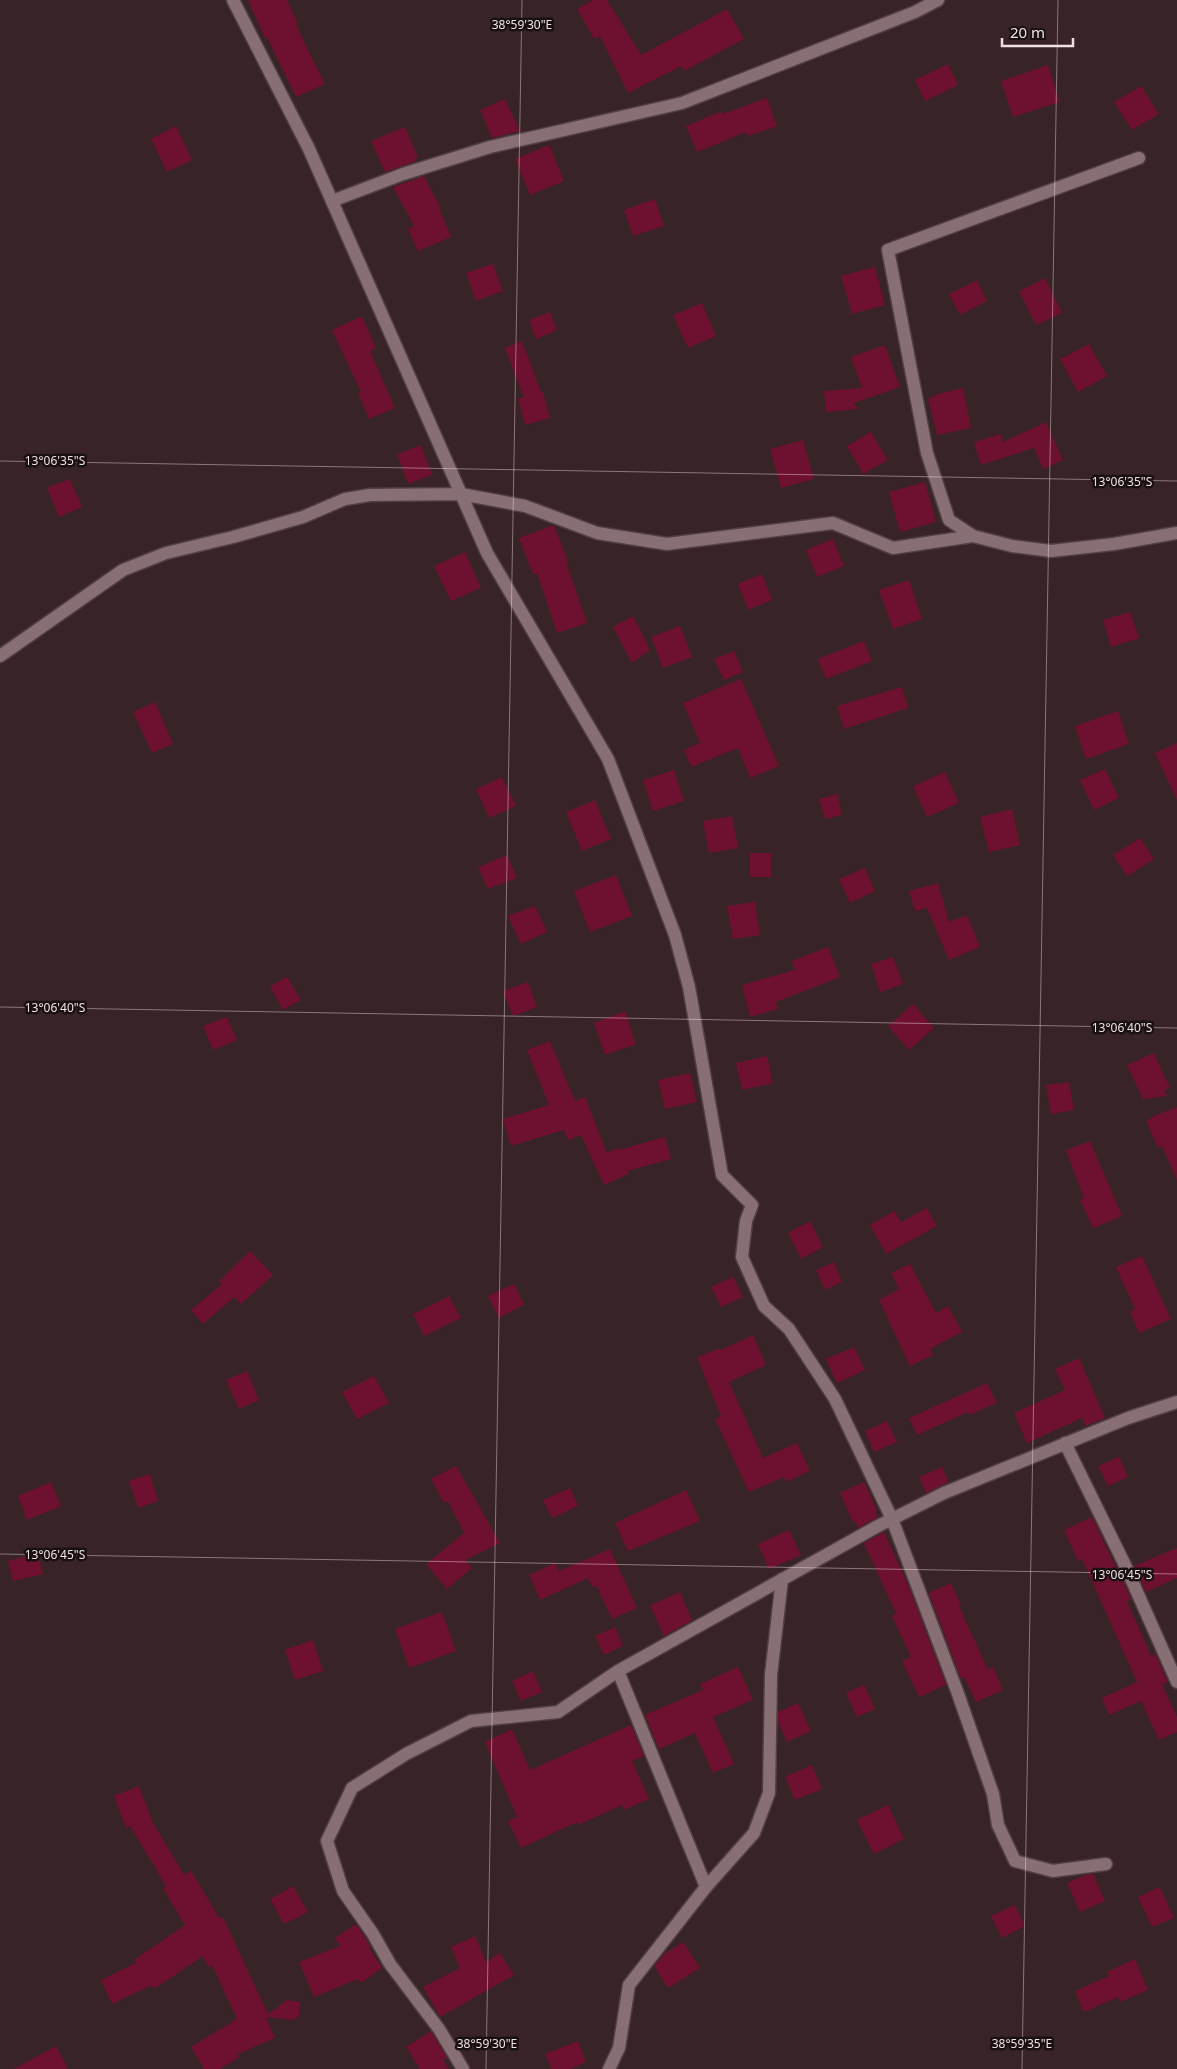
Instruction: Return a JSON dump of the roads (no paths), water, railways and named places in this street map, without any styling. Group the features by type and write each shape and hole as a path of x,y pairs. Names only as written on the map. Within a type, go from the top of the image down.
{"street":[{"path":"233,0 309,149 487,553 608,759 675,934 689,987 722,1175 752,1205 746,1222 742,1257 764,1306 789,1329 835,1399 892,1519 957,1691 993,1794 998,1825 1015,1861 1053,1871 1106,1864"},
{"path":"332,201 403,174 490,148 682,103 915,12 938,0"},
{"path":"1139,158 888,250 927,453 949,520 973,536 1012,546 1051,551 1114,544 1177,533"},
{"path":"0,656 123,570 166,553 233,537 303,517 344,499 370,495 461,494 525,506 597,533 667,544 833,523 892,548 973,536"},
{"path":"463,2069 439,2029 390,1964 373,1934 343,1891 327,1841 352,1788 406,1754 470,1721 558,1712 618,1671 892,1519 944,1493 1065,1444 1177,1402"},
{"path":"1065,1444 1125,1564 1177,1682"},
{"path":"609,2069 619,2048 629,1985 706,1887 754,1833 769,1793 771,1675 782,1579"},
{"path":"618,1671 706,1887"}]}
